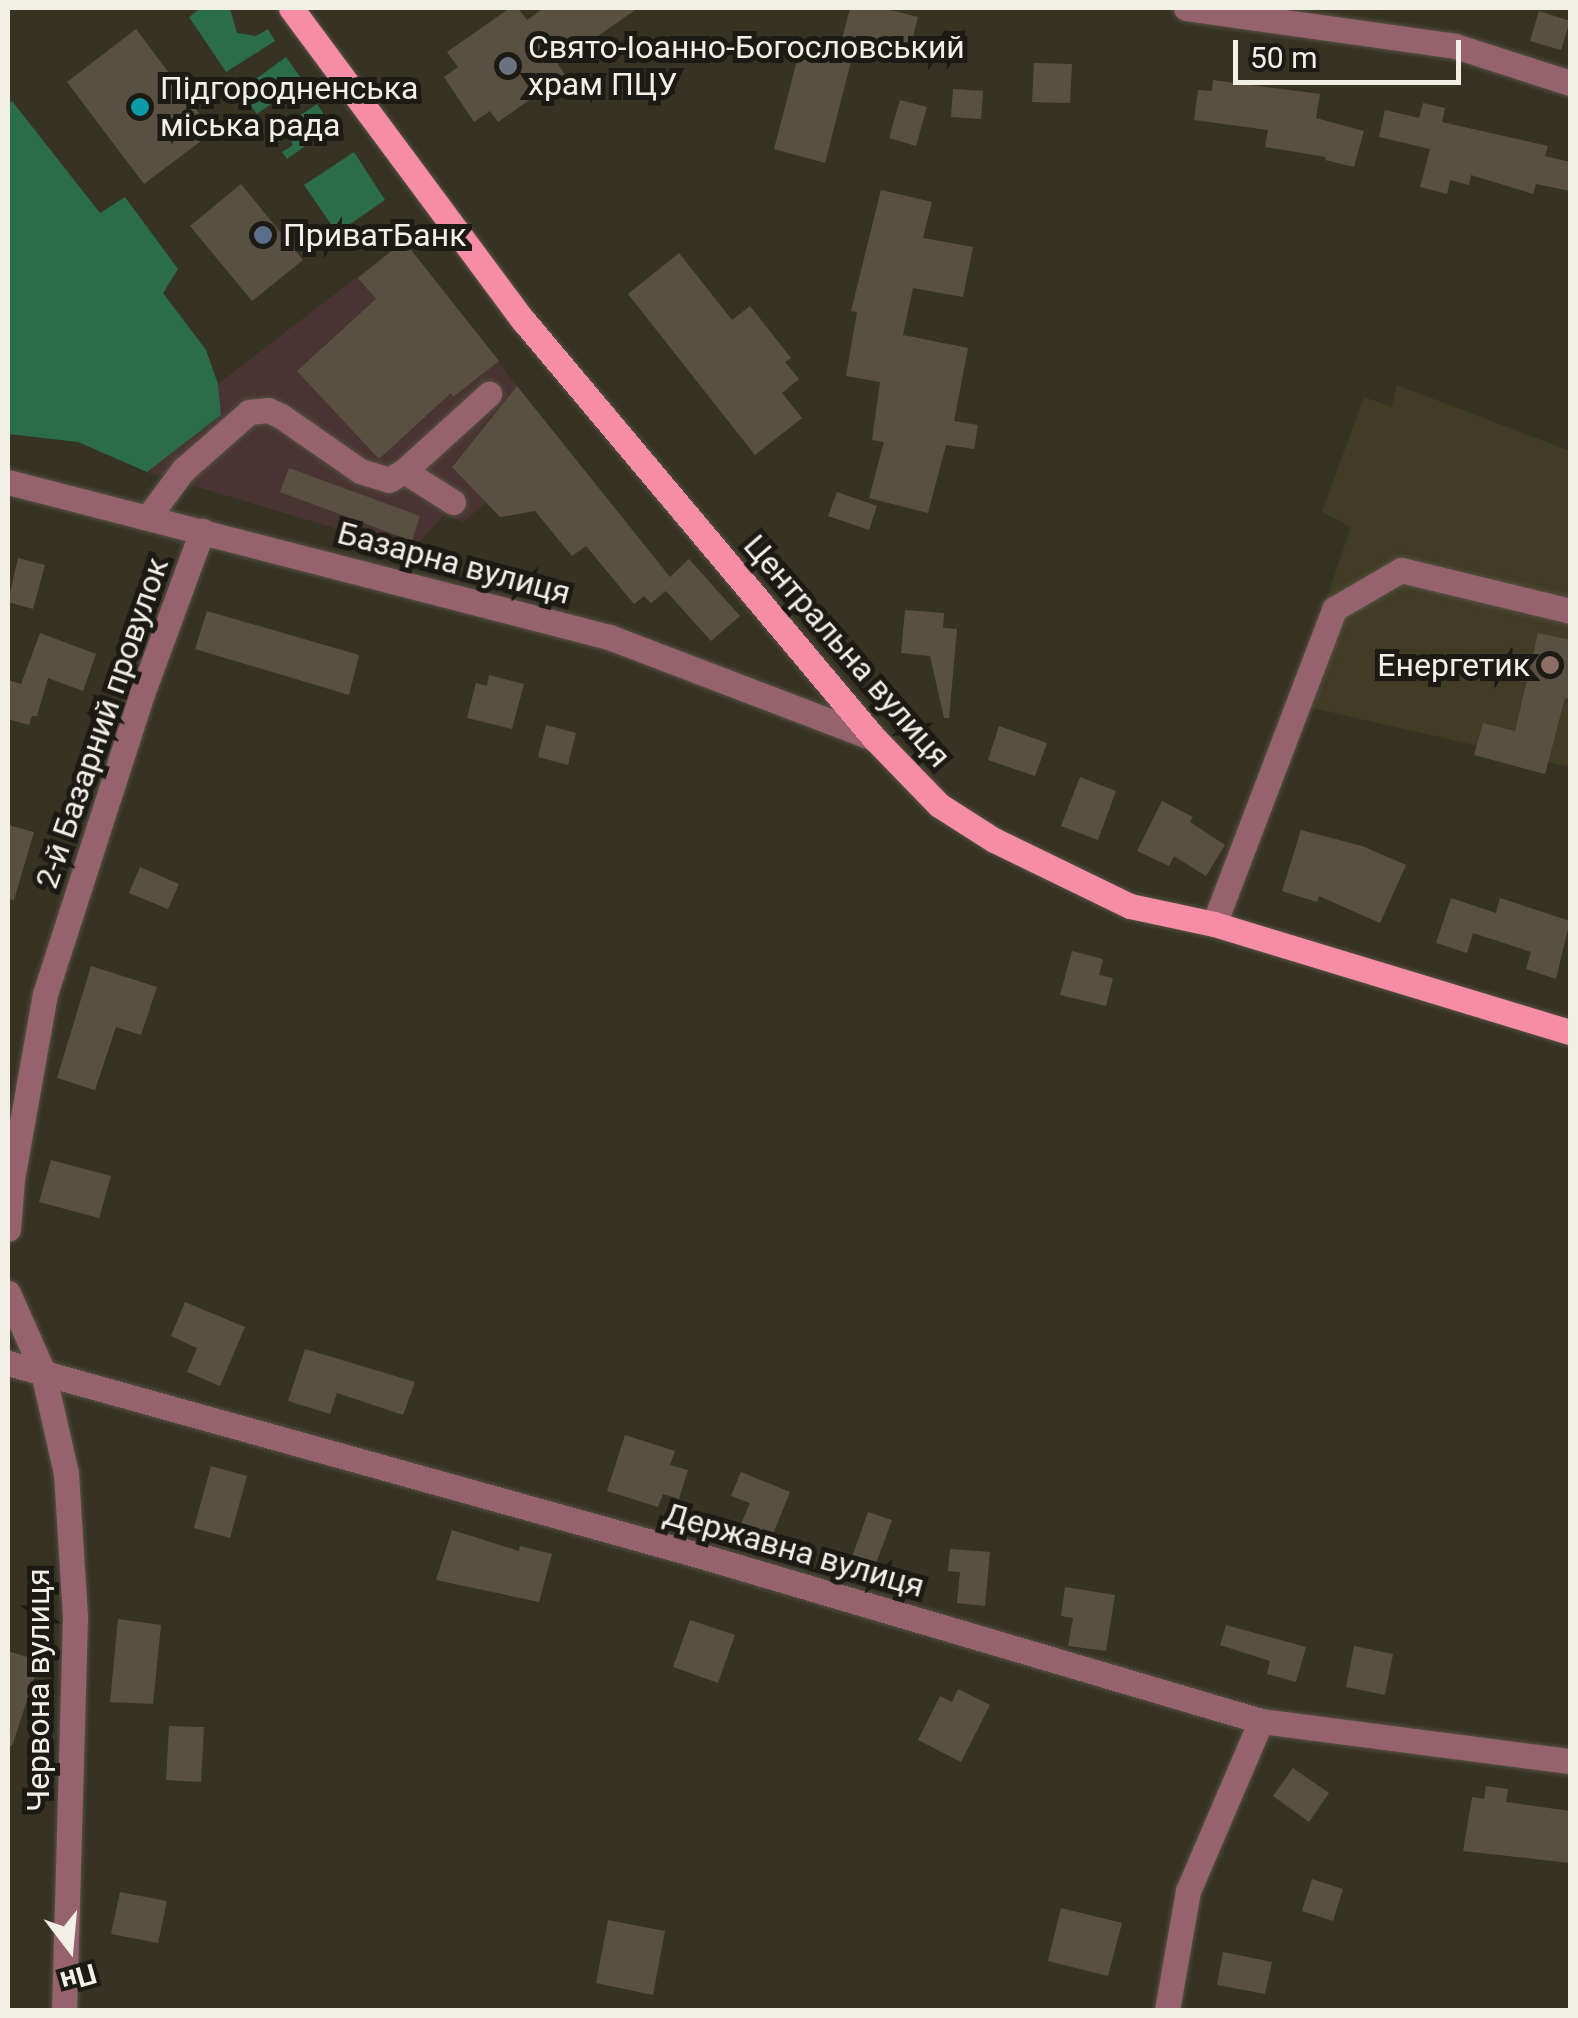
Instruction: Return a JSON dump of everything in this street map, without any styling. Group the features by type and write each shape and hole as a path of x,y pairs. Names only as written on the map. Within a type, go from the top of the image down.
{"main road":[{"name":"Центральна вулиця","path":"297,11 523,320 874,738 939,804 994,840 1130,906 1214,924 1570,1032"}],"street":[{"path":"1186,8 1454,46 1570,83"},
{"path":"148,517 183,470 249,412 268,410 281,416 373,477 388,480 404,471 489,394"},
{"path":"404,471 454,502"},
{"name":"Базарна вулиця","path":"8,482 608,637 874,738"},
{"name":"2-й Базарний провулок","path":"8,1229 12,1179 45,994 142,694 202,532"},
{"path":"1214,924 1334,609 1401,570 1570,611"},
{"path":"8,1292 43,1372"},
{"name":"Державна вулиця","path":"8,1362 698,1556 1261,1721 1570,1761"},
{"name":"Червона вулиця","path":"43,1372 66,1473 75,1618 64,2010"},
{"path":"1167,2010 1188,1892 1261,1721"}],"shaded area":[{"path":"404,241 517,386 452,466 486,503 463,522 445,514 411,551 147,472 220,415 218,384"},
{"path":"1397,385 1570,451 1570,767 1291,703 1351,527 1322,512 1364,397 1392,407"}],"green space":[{"path":"201,8 230,8 237,33 256,36 268,29 275,41 226,72 189,17"},
{"path":"286,57 303,81 257,114 239,91"},
{"path":"12,101 100,213 125,197 178,269 163,293 206,350 218,384 221,415 147,472 78,442 8,434 8,105"},
{"path":"317,104 332,127 287,159 282,152 293,145 289,136 275,144 269,136"},
{"path":"354,152 385,200 337,233 304,185"}],"building":[{"name":"Свято-Іоанно-Богословський храм ПЦУ","path":"510,8 518,8 527,20 544,8 638,8 558,64 565,75 498,122 490,111 474,122 444,77 458,67 447,52"},
{"path":"850,8 883,8 918,17 908,56 842,39"},
{"path":"1539,11 1570,21 1561,50 1530,41"},
{"name":"Підгородненська міська рада","path":"136,29 213,132 144,184 67,82"},
{"path":"800,49 851,62 825,163 774,149"},
{"path":"1034,63 1072,64 1070,103 1032,102"},
{"path":"1213,80 1320,94 1316,118 1364,131 1354,167 1325,160 1326,157 1265,147 1268,130 1194,120 1198,90 1212,91"},
{"path":"953,89 983,91 981,119 951,117"},
{"path":"900,100 927,107 916,146 889,138"},
{"path":"1423,103 1445,108 1442,122 1548,146 1545,156 1570,162 1570,191 1536,184 1533,194 1471,175 1469,185 1450,180 1447,194 1420,187 1430,149 1379,137 1385,110 1419,118"},
{"path":"241,184 303,260 252,301 190,226"},
{"path":"881,190 932,202 923,238 973,247 963,297 913,288 903,335 968,348 954,421 978,425 974,449 946,445 928,513 869,498 884,442 872,440 880,382 846,376 857,312 851,311"},
{"path":"404,241 499,361 453,397 451,393 379,459 297,371 376,299 358,278"},
{"path":"679,253 732,320 750,306 791,358 785,362 799,379 782,393 802,418 755,455 628,294"},
{"path":"517,386 670,577 689,559 740,616 711,641 666,591 651,603 644,596 634,604 586,546 572,556 535,511 500,517 452,467"},
{"path":"289,468 420,516 412,541 280,492"},
{"path":"837,492 877,506 869,530 828,516"},
{"path":"18,558 45,565 33,609 8,602"},
{"path":"905,610 944,613 943,628 957,629 949,718 944,718 930,656 901,653"},
{"path":"207,611 359,655 349,695 195,649"},
{"path":"40,633 96,654 83,691 48,678 37,716 32,716 29,725 8,719 8,680 21,684"},
{"path":"1538,633 1570,640 1570,699 1565,698 1545,774 1474,755 1483,723 1515,731"},
{"path":"489,675 524,684 512,729 467,718 476,683 487,686"},
{"path":"546,725 576,733 568,765 538,757"},
{"path":"999,726 1047,743 1035,776 988,760"},
{"path":"1080,777 1116,791 1098,840 1061,826"},
{"path":"1162,801 1193,817 1190,822 1225,845 1206,876 1174,856 1169,866 1137,851"},
{"path":"8,825 34,832 14,900 8,899"},
{"path":"1301,830 1362,846 1406,865 1380,923 1319,896 1317,902 1282,891"},
{"path":"140,867 179,884 168,909 129,893"},
{"path":"1451,898 1496,913 1500,898 1570,921 1556,979 1526,969 1531,952 1473,933 1467,953 1436,943"},
{"path":"1072,951 1103,959 1099,975 1113,978 1106,1006 1060,995"},
{"path":"91,966 157,987 141,1035 116,1027 95,1090 57,1078"},
{"path":"51,1160 111,1176 99,1218 39,1202"},
{"path":"185,1302 245,1327 220,1386 187,1372 197,1348 171,1336"},
{"path":"305,1349 415,1382 403,1415 337,1393 330,1414 288,1401"},
{"path":"625,1435 675,1451 670,1465 688,1470 679,1499 663,1494 658,1507 607,1491"},
{"path":"211,1466 247,1476 230,1538 194,1528"},
{"path":"741,1472 790,1492 769,1544 738,1531 750,1503 731,1496"},
{"path":"868,1512 892,1520 874,1569 851,1560"},
{"path":"452,1530 519,1551 520,1546 552,1554 539,1602 436,1580"},
{"path":"950,1549 990,1552 985,1606 957,1603 960,1572 948,1571"},
{"path":"1065,1587 1115,1595 1106,1651 1068,1646 1073,1618 1061,1616"},
{"path":"118,1619 161,1625 153,1704 110,1702"},
{"path":"690,1620 735,1635 718,1683 673,1667"},
{"path":"1226,1625 1306,1647 1296,1682 1267,1674 1270,1661 1220,1645"},
{"path":"1354,1646 1393,1654 1385,1695 1346,1687"},
{"path":"8,1651 40,1661 12,1746 8,1745"},
{"path":"958,1689 990,1705 961,1762 918,1740 940,1696 952,1702"},
{"path":"169,1726 204,1727 201,1782 166,1780"},
{"path":"1293,1768 1329,1793 1309,1822 1273,1796"},
{"path":"1486,1786 1508,1789 1506,1802 1570,1811 1570,1863 1463,1851 1472,1797 1484,1799"},
{"path":"1312,1879 1343,1889 1333,1921 1302,1911"},
{"path":"120,1892 167,1901 158,1943 111,1934"},
{"path":"1061,1908 1122,1923 1108,1976 1048,1961"},
{"path":"608,1920 665,1931 653,1995 596,1983"},
{"path":"1223,1952 1272,1962 1265,1994 1217,1985"}],"place":[{"name":"Свято-Іоанно-Богословський храм ПЦУ","path":"508,66"},
{"name":"Підгородненська міська рада","path":"140,107"},
{"name":"ПриватБанк","path":"263,235"},
{"name":"Енергетик","path":"1550,665"}]}
